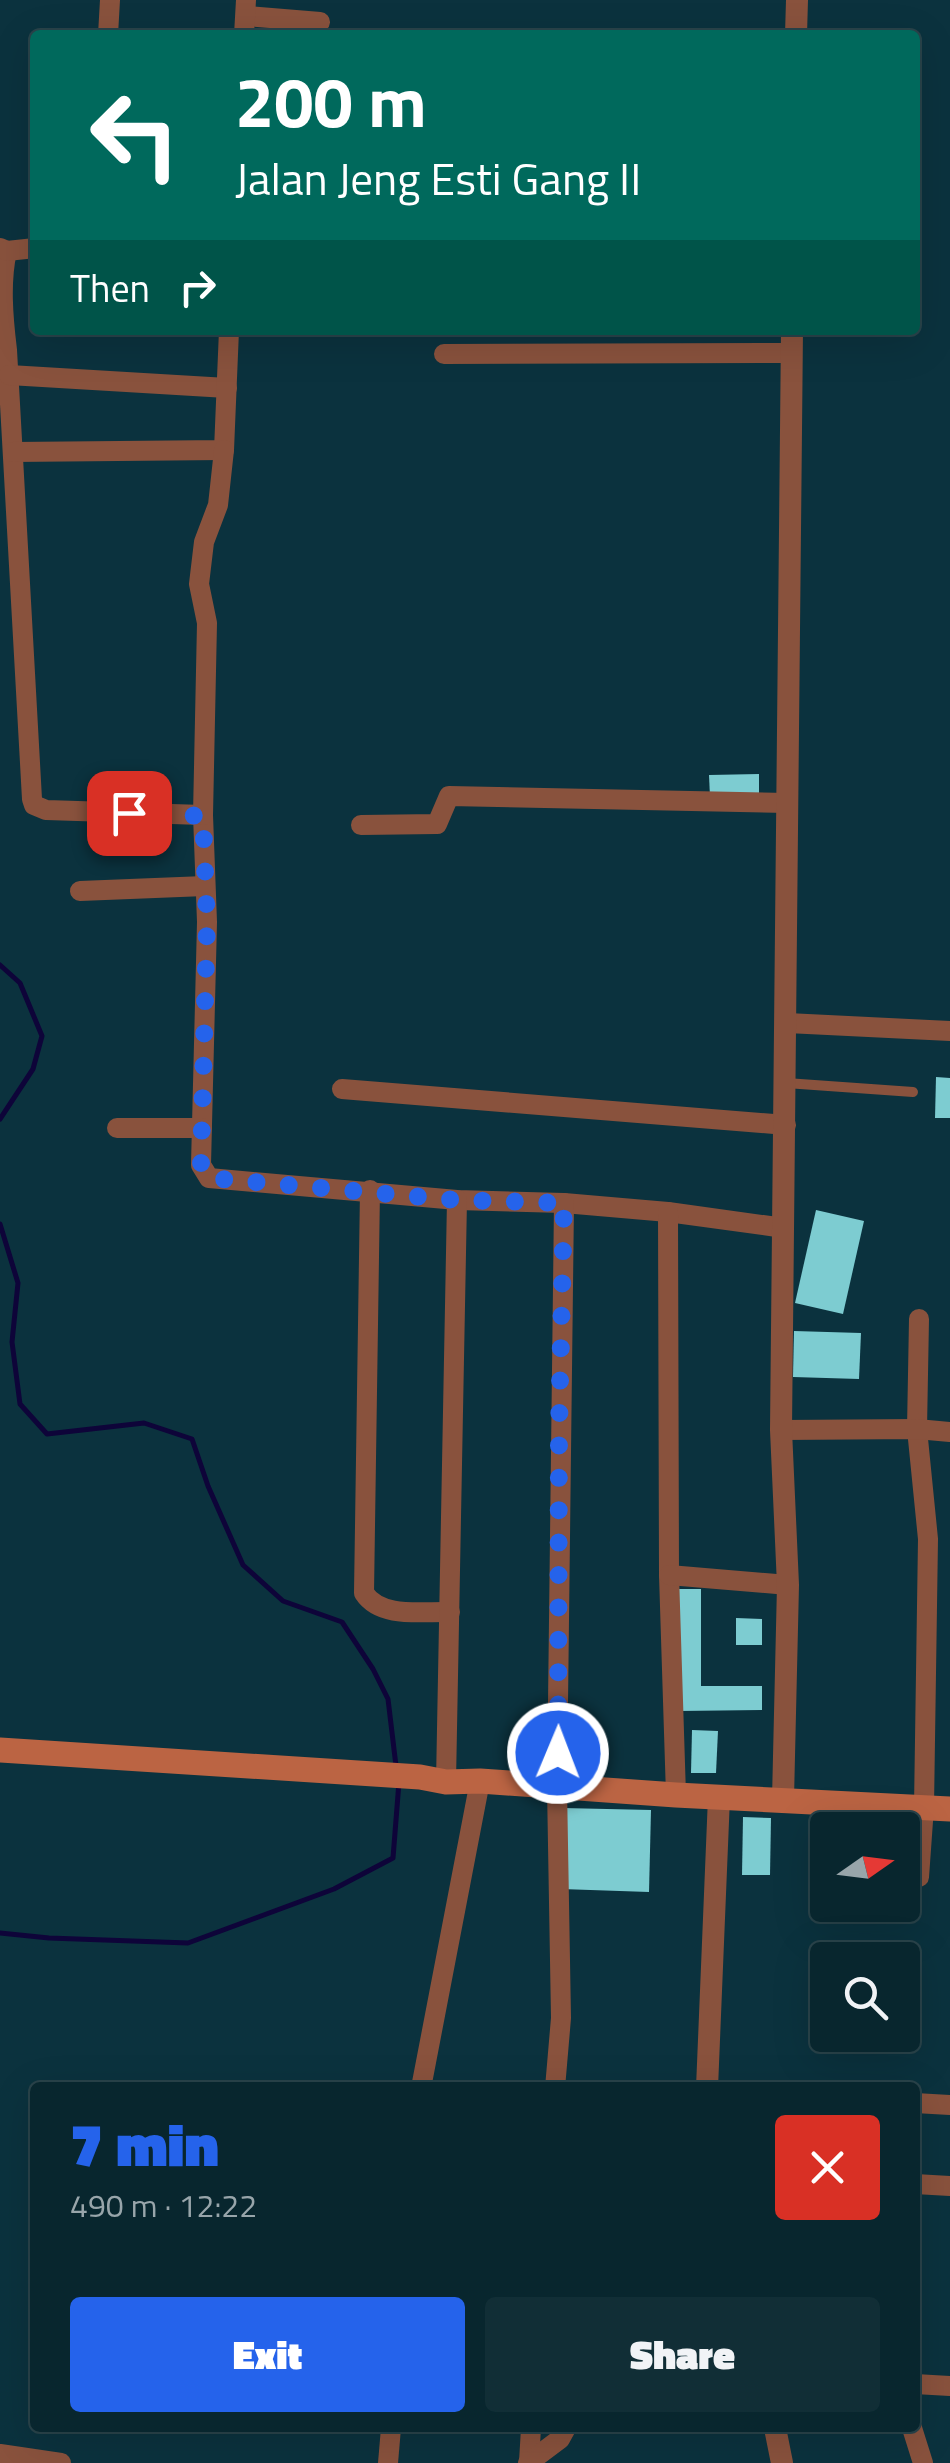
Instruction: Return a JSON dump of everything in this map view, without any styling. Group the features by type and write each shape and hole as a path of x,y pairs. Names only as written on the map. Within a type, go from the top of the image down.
{"main road":[{"path":"0,1750 676,1795 937,1808"}],"street":[{"path":"108,30 110,0"},
{"path":"796,0 796,30"},
{"path":"245,17 320,22"},
{"path":"30,248 3,250 0,281 34,805 56,810 203,816"},
{"path":"229,335 218,505 204,542 199,584 207,624 203,816 207,922 201,1164 209,1178 457,1200 564,1203 668,1212 784,1228"},
{"path":"444,354 792,342 781,1430 788,1585 783,1798"},
{"path":"9,376 226,388"},
{"path":"13,452 224,450"},
{"path":"361,825 437,824 449,796 788,803"},
{"path":"80,891 204,886"},
{"path":"787,1023 950,1031"},
{"path":"342,1089 786,1125"},
{"path":"117,1128 202,1128"},
{"path":"370,1190 364,1593 370,1601 392,1611 450,1612"},
{"path":"433,1779 450,1612 457,1200"},
{"path":"556,2082 561,2018 557,1786 564,1203"},
{"path":"668,1212 668,1575 676,1795"},
{"path":"918,1319 917,1429 928,1539 937,1808 920,1877"},
{"path":"781,1430 950,1432"},
{"path":"668,1575 788,1585"},
{"path":"422,2082 480,1781"},
{"path":"707,2082 719,1797"},
{"path":"920,2103 950,2105"},
{"path":"920,2184 950,2186"},
{"path":"920,2384 950,2386"},
{"path":"388,2463 391,2432"},
{"path":"529,2462 530,2432"},
{"path":"529,2462 564,2432"},
{"path":"776,2432 782,2463"},
{"path":"913,2432 924,2463"},
{"path":"0,2454 62,2463"}],"lane":[{"path":"786,1083 913,1092"}],"building":[{"path":"759,774 759,796 710,797 709,775"},
{"path":"936,1077 950,1078 950,1118 935,1118"},
{"path":"816,1210 864,1221 843,1314 795,1303"},
{"path":"794,1331 861,1333 859,1379 793,1377"},
{"path":"679,1589 701,1589 701,1686 762,1686 762,1710 679,1711"},
{"path":"736,1618 762,1619 762,1645 736,1645"},
{"path":"692,1730 718,1731 716,1773 691,1773"},
{"path":"563,1808 651,1810 649,1892 561,1889"},
{"path":"743,1817 771,1818 770,1875 742,1875"}],"waterway":[{"path":"0,965 20,983 42,1036 33,1069 0,1119"},
{"path":"0,1224 18,1283 12,1342 20,1404 47,1434 144,1423 192,1439 243,1565 283,1601 342,1622 373,1669 388,1699 396,1766"},
{"path":"0,1933 188,1943 334,1889 393,1858 399,1782"}],"route":[{"path":"129,813 203,816 207,922 201,1164 209,1178 457,1200 564,1203 558,1753"}]}
